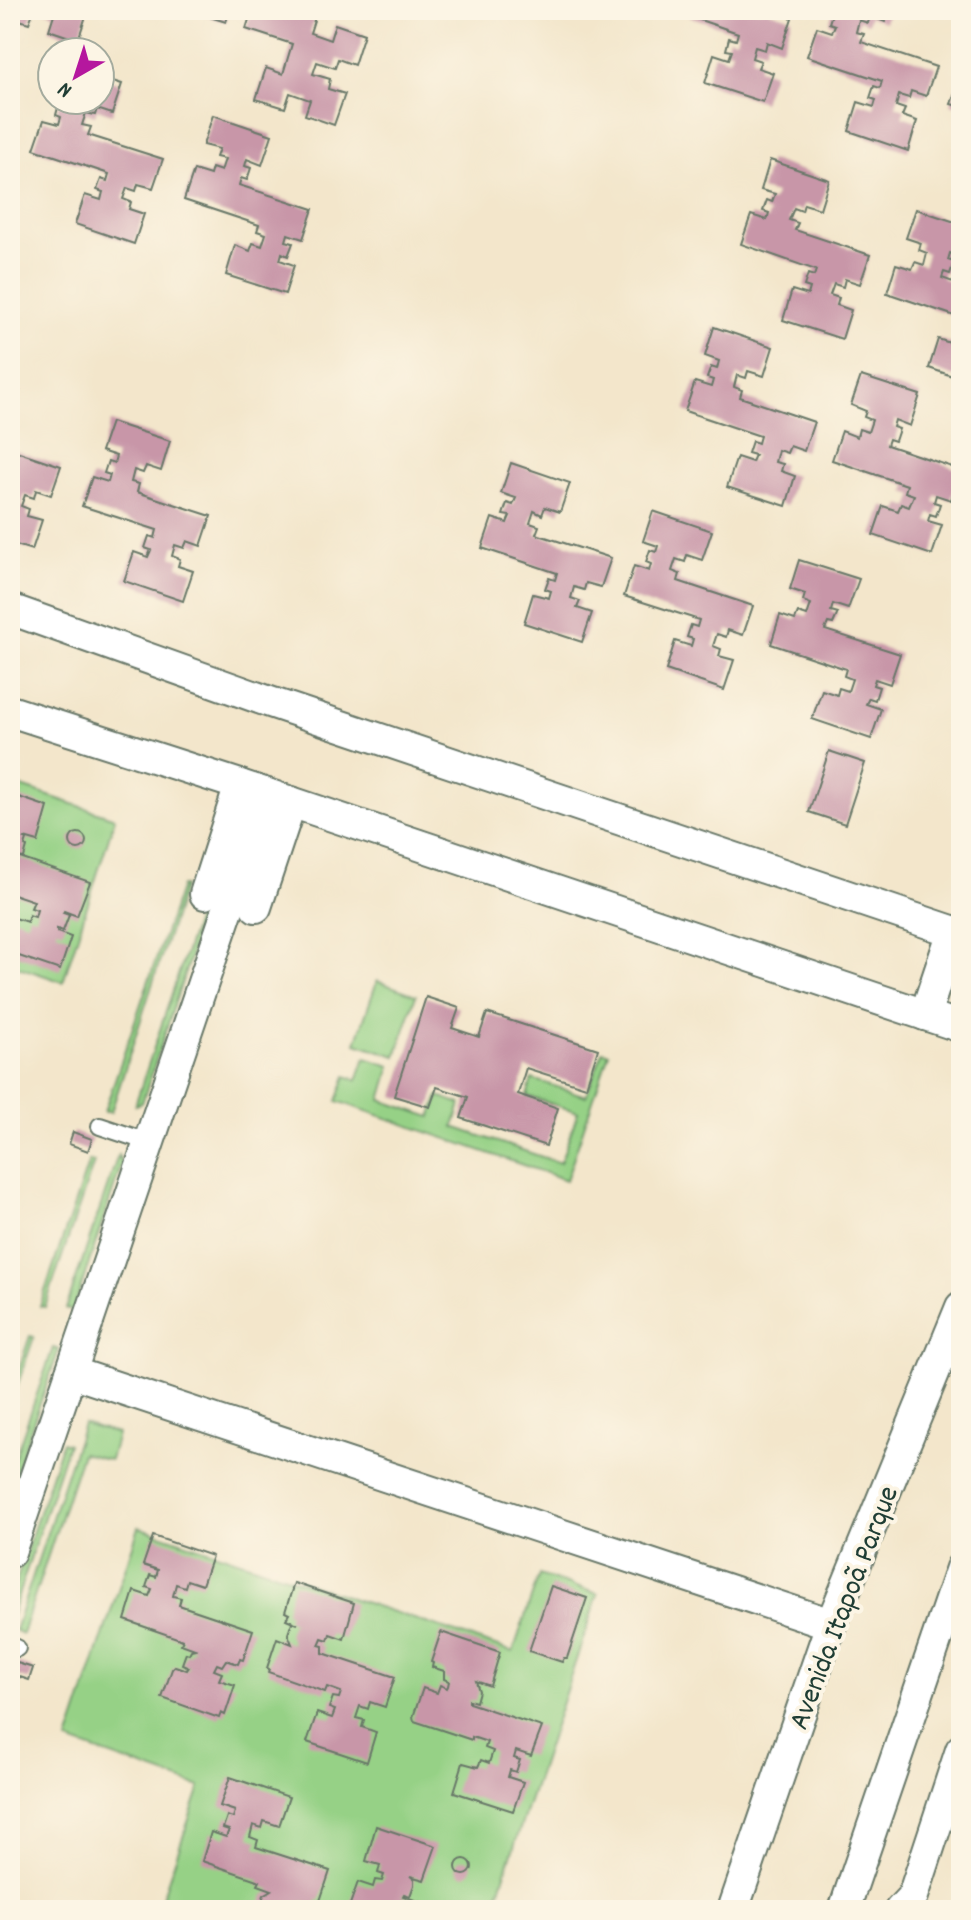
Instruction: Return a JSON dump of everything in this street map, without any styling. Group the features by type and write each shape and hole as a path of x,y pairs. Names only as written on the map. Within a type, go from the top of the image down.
{"street":[{"path":"10,609 270,702 957,933 925,1015"},
{"path":"10,711 961,1027"},
{"path":"205,894 266,794"},
{"path":"256,907 266,794"},
{"path":"11,1545 266,794"},
{"name":"Avenida Itapoã Parque","path":"733,1910 831,1624 961,1307"},
{"path":"71,1372 831,1624"},
{"path":"844,1910 961,1568"},
{"path":"900,1910 913,1896 961,1750"}],"lane":[{"path":"100,1126 148,1142"}],"green space":[{"path":"10,783 115,818 63,982 10,964"},
{"path":"181,886 184,886 111,1112 104,1112"},
{"path":"205,894 210,896 142,1103 135,1105"},
{"path":"377,981 416,995 396,1056 356,1043"},
{"path":"603,1051 609,1053 566,1180 337,1101 346,1076 357,1080 365,1058 391,1066 381,1100 431,1117 439,1096 461,1104 454,1127 560,1163 578,1112 527,1096 532,1079 586,1096"},
{"path":"118,1155 122,1163 73,1311 66,1309"},
{"path":"89,1161 94,1162 45,1307 40,1306"},
{"path":"30,1336 34,1337 10,1407 10,1395"},
{"path":"53,1348 59,1350 10,1488 10,1472"},
{"path":"83,1424 117,1434 110,1460 82,1453 22,1634 15,1630"},
{"path":"62,1442 68,1444 10,1620 10,1601"},
{"path":"139,1527 513,1652 539,1575 598,1594 493,1910 158,1910 200,1787 68,1741"}],"building":[{"path":"10,10 34,10 29,23 10,17"},
{"path":"43,10 88,10 79,36 66,36 49,30 54,14"},
{"path":"198,10 230,10 226,22 197,13"},
{"path":"244,10 292,10 315,17 310,33 330,40 335,24 364,34 354,65 338,59 335,68 317,62 313,74 330,79 328,89 345,94 334,125 305,115 310,100 290,93 285,108 256,99 266,68 283,74 292,44 246,29 251,13"},
{"path":"671,10 767,10 792,18 782,48 767,42 765,50 755,47 752,58 761,61 758,68 773,73 763,102 705,83 714,54 729,59 732,51 726,50 729,38 736,40 738,33"},
{"path":"840,10 889,10 885,22 870,16 868,23 859,20 856,32 864,34 861,42 936,67 926,96 911,91 909,98 899,95 896,106 905,109 902,116 917,121 908,151 849,131 858,102 874,107 876,100 870,98 874,86 880,88 882,81 807,56 817,27 832,32 835,25 829,23 833,11 839,13"},
{"path":"961,75 961,107 951,104"},
{"path":"116,82 122,84 116,102"},
{"path":"213,115 272,135 262,165 247,159 245,166 251,168 247,180 241,178 239,185 313,209 303,239 288,234 286,241 293,243 288,256 282,253 280,260 294,265 285,294 226,275 235,245 250,251 253,243 262,246 266,234 257,231 259,225 184,200 194,170 210,175 212,168 221,171 225,159 216,157 219,149 203,145"},
{"path":"58,116 85,116 82,125 91,127 88,135 163,159 153,188 138,184 136,191 127,188 123,199 131,202 129,209 144,214 134,244 75,224 85,195 101,200 103,192 97,190 101,179 107,181 109,174 34,149 44,120 59,124 61,117"},
{"path":"770,160 829,180 820,209 804,204 802,211 794,208 789,220 798,223 795,230 870,255 860,284 845,279 843,287 834,284 830,295 839,298 837,305 851,310 842,339 783,320 792,290 808,295 810,288 804,286 808,274 814,276 816,270 741,244 751,215 767,220 769,213 763,211 767,200 772,202 775,194 761,190"},
{"path":"916,209 961,224 961,257 950,253 948,260 954,262 950,274 944,272 942,278 961,285 961,318 887,293 896,264 912,269 915,262 924,265 927,253 919,250 921,243 906,238"},
{"path":"714,327 773,347 764,376 748,371 746,378 737,375 734,387 742,390 740,397 814,422 804,451 790,446 787,453 778,450 775,462 783,464 781,471 795,476 786,506 727,487 737,457 752,462 755,455 748,453 752,441 758,443 760,436 685,411 695,382 711,387 713,380 707,378 711,367 717,369 719,361 705,356"},
{"path":"956,337 961,339 961,379 929,368 938,339 953,344"},
{"path":"861,376 920,395 910,426 895,420 893,427 899,429 895,441 889,439 887,445 961,470 951,500 936,495 934,502 940,504 936,516 930,514 928,521 942,525 932,555 873,535 883,506 898,511 901,504 909,507 914,495 905,492 907,485 832,460 842,431 857,437 859,429 868,432 872,420 864,417 866,411 851,405"},
{"path":"10,388 20,391 11,419 10,418"},
{"path":"111,422 170,441 161,471 146,466 143,473 134,470 131,482 139,484 137,492 211,516 201,546 187,541 184,548 175,545 172,556 180,559 178,566 193,571 183,601 124,581 134,552 148,557 151,550 145,548 149,536 155,538 157,530 82,506 92,477 108,482 110,475 104,473 108,461 114,463 116,456 101,451"},
{"path":"10,449 61,466 51,495 36,490 34,498 25,495 21,506 29,509 27,516 42,520 32,550 10,543"},
{"path":"511,463 570,483 560,512 545,507 542,515 534,511 530,523 539,526 536,534 611,558 601,587 586,583 584,590 574,587 571,598 580,601 577,608 592,613 582,642 524,623 533,594 549,598 551,591 545,589 549,578 555,580 557,573 482,548 492,518 507,523 510,516 503,515 507,503 513,505 516,498 501,493"},
{"path":"653,511 712,531 702,560 687,555 685,562 676,559 672,571 680,574 678,581 753,606 743,635 728,630 726,637 717,634 713,646 721,649 719,656 734,660 724,690 666,670 675,641 691,646 693,639 687,637 691,625 697,627 699,620 624,596 634,566 649,571 651,564 646,562 650,550 656,552 658,546 643,541"},
{"path":"799,560 859,579 848,609 833,604 831,611 838,613 833,624 828,623 825,630 900,654 890,684 875,679 873,685 879,687 875,700 869,698 866,704 881,709 871,739 812,719 822,690 837,695 839,688 848,691 852,679 844,676 846,669 771,644 780,615 795,620 798,613 807,616 811,604 803,601 805,594 790,589"},
{"path":"829,751 865,763 845,824 809,812"},
{"path":"10,794 48,807 38,842 24,838 27,847 24,858 17,857 90,882 77,916 64,911 69,915 63,931 57,929 57,932 71,937 60,970 10,953 12,917 27,922 29,915 35,917 37,910 31,908 34,901 10,893"},
{"path":"78,833 84,835 84,847 78,849 72,847 70,841 72,835"},
{"path":"426,997 459,1008 452,1028 479,1037 487,1013 598,1049 586,1087 526,1068 518,1094 558,1108 546,1146 461,1118 468,1097 437,1087 430,1107 394,1096"},
{"path":"73,1132 92,1139 88,1151 69,1144"},
{"path":"153,1536 212,1556 202,1585 187,1580 185,1587 176,1584 173,1596 181,1598 179,1605 253,1630 243,1660 240,1659 238,1664 226,1660 222,1666 217,1664 214,1670 222,1673 219,1680 235,1685 225,1715 221,1713 219,1718 162,1698 172,1669 175,1666 187,1670 189,1667 182,1664 186,1653 195,1649 181,1644 183,1640 125,1620 134,1591 149,1596 152,1589 146,1587 150,1575 156,1577 158,1570 143,1565"},
{"path":"294,1583 354,1603 344,1639 330,1634 328,1640 322,1638 319,1645 323,1646 323,1653 395,1677 385,1707 370,1702 368,1709 360,1706 356,1718 364,1720 362,1727 376,1732 367,1762 307,1742 317,1713 332,1718 335,1710 329,1708 333,1697 339,1698 341,1692 327,1687 325,1692 268,1672 277,1638 292,1644 288,1634 292,1622 298,1624 286,1619 289,1614 285,1612"},
{"path":"551,1586 587,1598 567,1658 562,1662 529,1651"},
{"path":"441,1632 500,1652 490,1686 476,1681 479,1691 476,1702 469,1700 469,1703 542,1727 531,1756 516,1751 514,1758 520,1760 516,1772 510,1770 508,1777 523,1782 513,1811 454,1792 463,1763 478,1767 481,1760 489,1763 493,1751 485,1748 487,1742 414,1721 423,1688 437,1693 440,1685 448,1686 444,1671 432,1667 431,1662"},
{"path":"14,1662 33,1668 29,1680 11,1674"},
{"path":"230,1777 289,1797 279,1826 264,1821 262,1828 253,1825 250,1837 258,1840 256,1847 330,1871 316,1906 303,1901 300,1907 293,1905 292,1910 265,1910 260,1906 264,1895 272,1890 258,1885 260,1881 202,1861 211,1832 226,1837 229,1830 223,1828 227,1816 233,1818 235,1811 220,1806"},
{"path":"376,1826 436,1846 424,1880 410,1876 414,1879 414,1885 410,1896 403,1896 443,1910 348,1910 358,1882 373,1887 375,1880 382,1881 384,1875 378,1873 380,1865 366,1861"},
{"path":"464,1859 470,1861 470,1873 464,1875 458,1873 456,1867 458,1861"}]}
